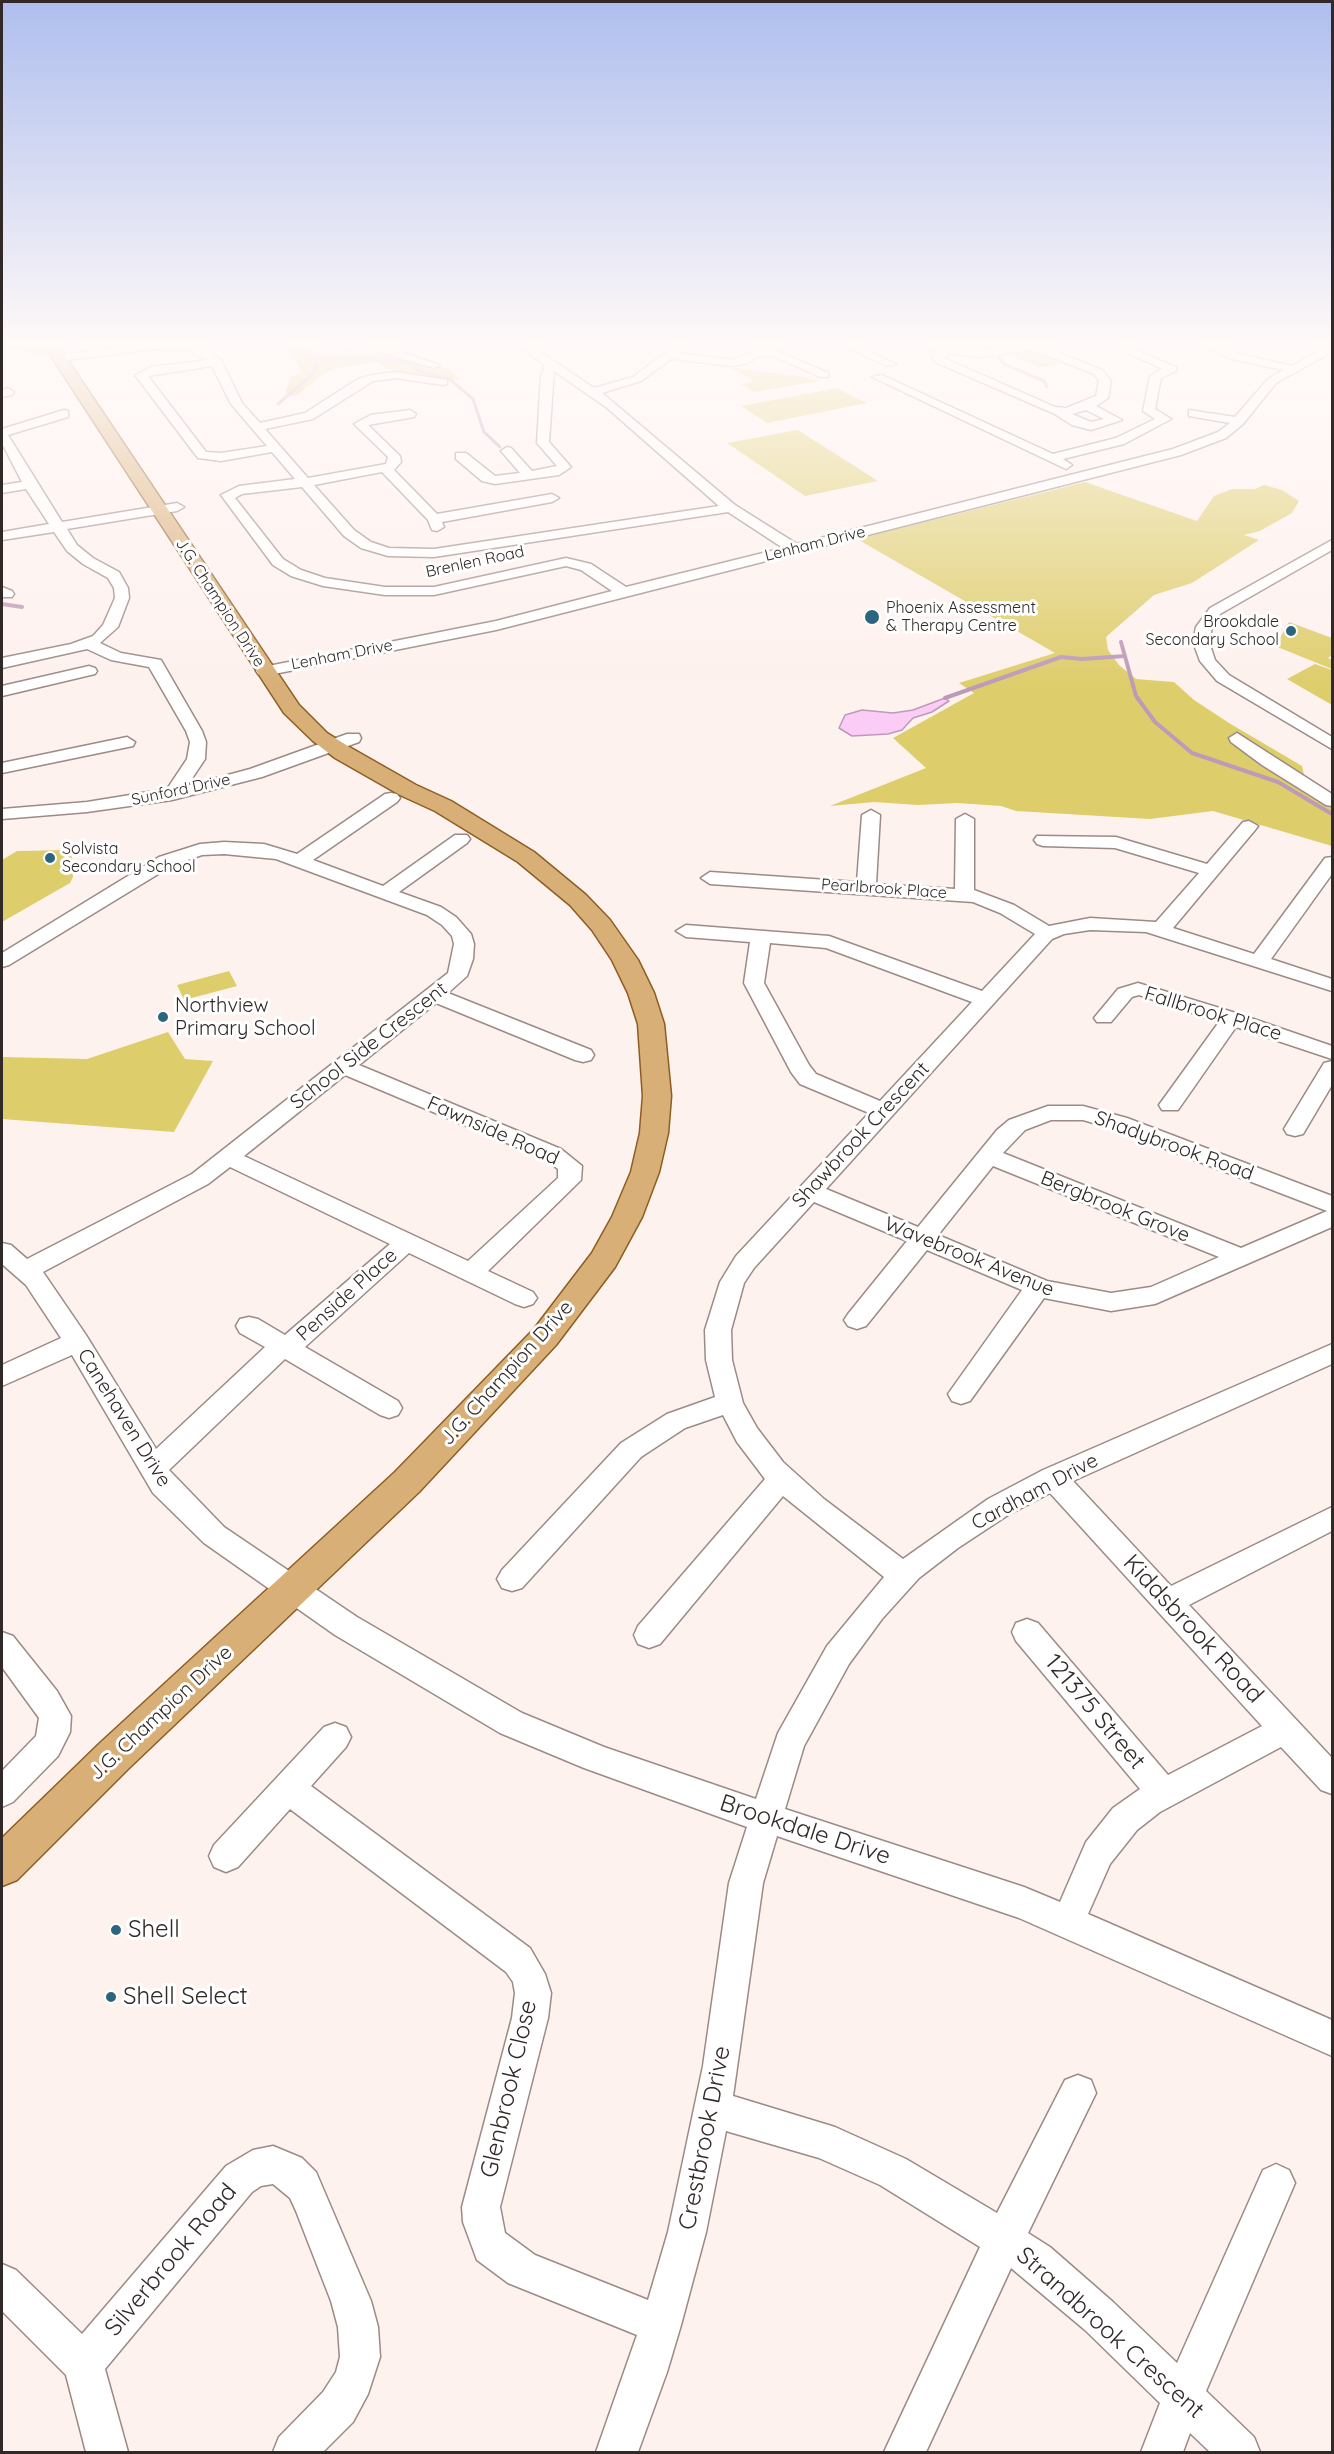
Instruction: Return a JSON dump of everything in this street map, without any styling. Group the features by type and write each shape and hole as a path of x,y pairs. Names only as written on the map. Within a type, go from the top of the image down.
{"main road":[{"name":"J.G. Champion Drive","path":"2,1866 114,1756 407,1482 545,1337 604,1259 627,1217 645,1172 654,1133 657,1078 651,1024 642,993 625,960 602,926 552,877 526,857 443,806 408,790 331,746 291,709 274,669 136,459"},
{"name":"J.G. Champion Drive","path":"274,669 297,684"},
{"name":"J.G. Champion Drive","path":"310,701 330,722 426,790 443,806"}],"street":[{"path":"2,663 89,644 110,627 122,598 121,588 114,575 80,556 58,527 30,485 16,459"},
{"path":"286,459 357,540 376,549 402,554 434,553 730,508"},
{"path":"307,482 385,468 395,462 394,459"},
{"path":"464,459 491,480 559,471 565,467 557,459"},
{"path":"514,459 529,476"},
{"path":"672,459 730,508 795,549"},
{"path":"1053,459 1087,475"},
{"name":"Lenham Drive","path":"274,669 496,625 1146,459"},
{"path":"385,468 436,523 552,498"},
{"name":"Brenlen Road","path":"307,482 239,490 228,497 278,562 312,579 367,590 434,591 566,562 586,567 625,593"},
{"path":"2,489 30,485"},
{"path":"2,536 168,509"},
{"path":"1332,544 1215,611 1204,627 1202,635 1208,661 1223,678 1332,744"},
{"path":"89,644 117,657 155,663 194,731 198,742 196,759 172,795"},
{"path":"2,691 89,671"},
{"name":"Sunford Drive","path":"2,814 87,807 172,795 256,773 353,738"},
{"path":"1237,738 1268,761 1332,801"},
{"path":"2,768 127,742"},
{"path":"299,861 391,798"},
{"path":"866,888 872,815"},
{"path":"964,895 965,819"},
{"path":"1161,929 1249,826"},
{"path":"385,893 461,839"},
{"path":"1043,840 1116,843 1211,871"},
{"name":"School Side Crescent","path":"2,961 148,871 184,854 201,850 248,848 283,855 434,911 449,921 461,934 463,959 457,976 200,1179 26,1270"},
{"path":"1259,961 1332,862"},
{"name":"Pearlbrook Place","path":"710,878 976,896 1006,909 1048,934"},
{"path":"1048,934 1059,929 1111,923 1161,929 1332,985"},
{"path":"686,931 813,939 848,947 986,1000"},
{"name":"Shawbrook Crescent","path":"904,1576 814,1507 782,1478 747,1436 730,1403 719,1360 718,1330 732,1282 745,1262 1048,934"},
{"path":"761,936 754,983 799,1067 808,1079 883,1111"},
{"name":"Fallbrook Place","path":"1104,1018 1125,993 1138,989 1233,1018 1332,1053"},
{"path":"434,995 583,1055"},
{"path":"1170,1105 1233,1018"},
{"name":"Fawnside Road","path":"343,1066 553,1155 570,1166 570,1180 471,1273"},
{"path":"1295,1129 1332,1068"},
{"name":"Shadybrook Road","path":"857,1320 1005,1135 1032,1118 1064,1111 1083,1113 1119,1123 1332,1205"},
{"name":"Bergbrook Grove","path":"988,1156 1241,1257"},
{"path":"228,1157 524,1298"},
{"name":"Wavebrook Avenue","path":"810,1191 1038,1287 1088,1300 1134,1300 1155,1295 1332,1218"},
{"name":"Penside Place","path":"285,1347 407,1242"},
{"name":"Canehaven Drive","path":"2,1251 35,1279 77,1342 164,1485 195,1518 293,1590"},
{"path":"961,1394 1038,1287"},
{"name":"Penside Place","path":"249,1326 389,1408"},
{"path":"2,1377 77,1342"},
{"path":"153,1468 285,1347"},
{"name":"Cardham Drive","path":"765,1817 789,1743 812,1698 859,1627 904,1576 948,1540 999,1507 1053,1478 1332,1353"},
{"path":"512,1579 631,1450 676,1421 699,1411 730,1403"},
{"path":"649,1635 782,1478"},
{"name":"Kiddsbrook Road","path":"1053,1478 1332,1780"},
{"path":"1168,1602 1332,1518"},
{"name":"Brookdale Drive","path":"293,1590 346,1626 511,1723 682,1791 1024,1903 1332,2038"},
{"name":"121375 Street","path":"1027,1632 1163,1793"},
{"path":"2,1645 55,1716 54,1732 47,1746 2,1792"},
{"path":"1068,1922 1098,1853 1125,1819 1163,1793 1286,1729"},
{"path":"226,1856 335,1737"},
{"name":"Glenbrook Close","path":"288,1788 518,1960 528,1974 533,1993 530,2018 481,2207 482,2222 491,2246 522,2270 661,2325"},
{"name":"Crestbrook Drive","path":"616,2452 647,2372 687,2232 721,2066 746,1883 765,1817"},
{"path":"904,2452 1004,2240 1078,2093"},
{"name":"Strandbrook Crescent","path":"712,2108 822,2140 872,2163 964,2214 1004,2240 1045,2269 1183,2396 1239,2452"},
{"name":"Silverbrook Road","path":"83,2364 239,2179 253,2169 273,2165 289,2171 303,2186 311,2200 351,2301 358,2327 360,2357 354,2380 338,2407 294,2452"},
{"path":"1162,2452 1183,2396 1275,2183"},
{"path":"2,2284 83,2364 107,2452"}],"shaded area":[{"path":"750,459 843,459 878,481 805,496"},
{"path":"1085,482 1197,521 1214,496 1232,489 1255,489 1264,485 1282,490 1299,501 1292,513 1260,531 1244,535 1259,540 1192,583 1154,595 1106,637 1108,650 1119,665 1136,679 1174,682 1194,700 1229,723 1302,766 1305,779 1321,791 1332,795 1332,846 1213,811 1150,819 1016,811 1001,806 957,803 918,805 874,802 830,806 926,768 893,738 974,693 959,683 1055,653 857,539"},
{"path":"1289,622 1332,638 1332,655 1328,658 1332,660 1332,669 1275,646"},
{"path":"1315,664 1332,670 1332,705 1287,679"},
{"path":"945,698 949,701 932,712 913,718 902,730 888,734 852,736 839,728 845,715 862,710 893,713 913,710"},
{"path":"71,850 73,877 70,883 2,922 2,860 17,851"},
{"path":"229,971 237,986 184,1000 177,985"},
{"path":"168,1032 185,1059 213,1061 174,1132 2,1119 2,1057 87,1059"}],"waterway":[{"path":"2,604 22,607"},
{"path":"1121,642 1125,656"},
{"path":"945,698 1061,657 1082,659 1125,656"},
{"path":"1125,656 1136,696 1155,722 1192,753 1278,782 1332,814"}],"place":[{"name":"Phoenix Assessment & Therapy Centre","path":"872,617"},
{"name":"Brookdale Secondary School","path":"1291,631"},
{"name":"Solvista Secondary School","path":"50,858"},
{"name":"Northview Primary School","path":"163,1017"},
{"name":"Shell","path":"116,1930"},
{"name":"Shell Select","path":"111,1997"}]}
